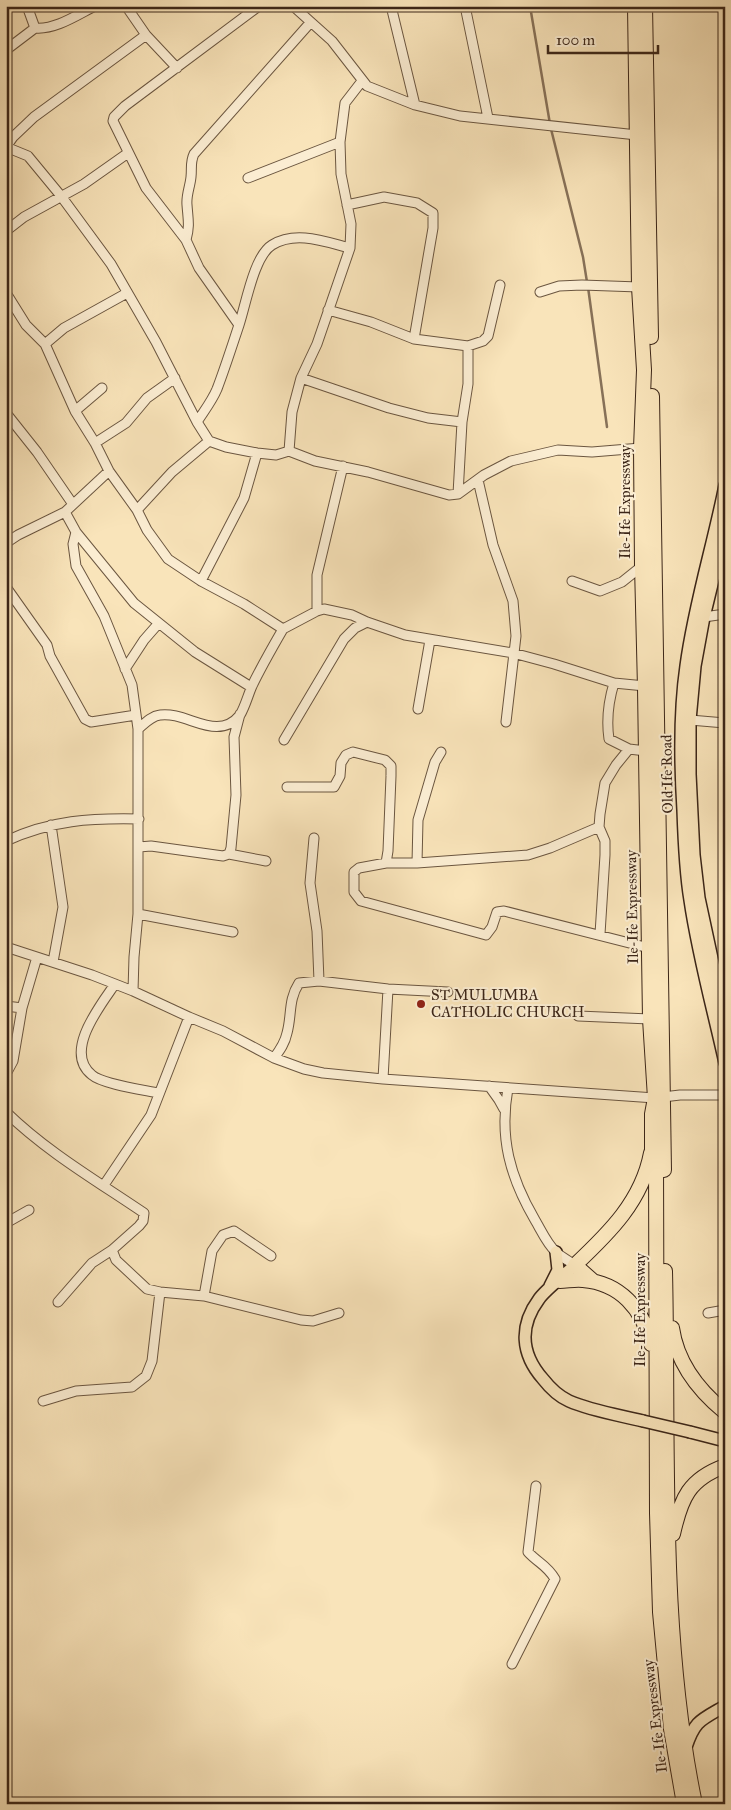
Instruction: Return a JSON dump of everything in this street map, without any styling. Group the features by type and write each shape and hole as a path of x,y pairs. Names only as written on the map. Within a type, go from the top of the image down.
{"highway":[{"name":"Ile-Ife Expressway","path":"635,6 639,287 644,370 641,448 642,566 650,1019 659,1098 652,1114 652,1150 656,1157 656,1380 660,1612 671,1729 684,1804"},
{"name":"Ile-Ife Expressway","path":"645,6 659,1098 666,1278 669,1569 674,1652 695,1804"},
{"path":"593,1281 575,1265 607,1235 628,1208 643,1180 652,1150"},
{"path":"666,1278 672,1333 678,1354 693,1380 704,1394 725,1412"},
{"path":"560,1281 593,1281 616,1290 634,1307 644,1320 653,1352 656,1380"},
{"path":"669,1569 672,1537 685,1495 703,1477 725,1466"}],"main road":[{"name":"Old Ife Road","path":"725,485 695,616 686,666 681,720 684,848 690,901 725,1063"},
{"name":"Old Ife Road","path":"725,531 704,617 695,666 690,720 690,774 694,855 699,898 720,977 725,1019"},
{"path":"548,1290 558,1270 556,1252"},
{"path":"575,1265 560,1281 540,1297 528,1318 525,1342 527,1355 538,1373 552,1390 568,1400 725,1441"},
{"path":"686,1747 692,1731 698,1722 725,1706"}],"street":[{"path":"27,6 35,28"},
{"path":"6,50 35,28 42,29 52,26 95,6"},
{"path":"126,6 146,35 177,68"},
{"path":"239,324 199,268 186,240 168,214 146,188 114,126 114,117 125,106 259,6"},
{"path":"293,6 332,41 367,86 416,105 460,116 637,135"},
{"path":"391,6 416,105"},
{"path":"465,6 488,118"},
{"path":"186,240 190,218 187,204 192,178 191,160 194,154 310,23"},
{"path":"146,35 34,117 13,137 6,147 28,156 61,196 111,264 156,342 197,422 209,441 226,447 257,453 276,454 289,452 315,461 343,466 449,495 458,494 511,461 558,450 592,452 641,448"},
{"path":"289,452 292,412 301,378 317,344 350,248 351,224 340,174 340,142 344,103 362,81"},
{"path":"248,178 340,142"},
{"path":"6,231 24,217 84,184 128,153"},
{"path":"347,206 384,197 417,203 433,213 433,228 414,339"},
{"path":"197,422 216,391 239,324 255,269 271,245 286,239 296,238 315,239 350,248"},
{"path":"328,310 371,322 414,339 468,346 483,341 488,336 500,285"},
{"path":"540,292 567,286 639,287"},
{"path":"6,293 26,325 45,344 75,411 95,442 109,471 136,510 147,530 168,558 201,581 244,604 284,629"},
{"path":"45,344 64,328 127,293"},
{"path":"458,494 462,422 468,384 468,346"},
{"path":"95,442 126,423 147,398 175,378"},
{"path":"301,378 389,408 428,418 462,422"},
{"path":"75,411 102,388"},
{"path":"6,413 37,452 72,503"},
{"path":"136,510 172,472 209,441"},
{"path":"201,581 244,498 257,453"},
{"path":"317,611 316,575 343,466"},
{"path":"6,543 64,512 109,471"},
{"path":"478,480 493,545 513,601 516,636 506,722"},
{"path":"64,512 76,532 134,603 195,652 251,687"},
{"path":"76,532 73,544 76,566 104,616 132,685 138,729 138,914 133,991"},
{"path":"572,581 600,591 622,582 642,566"},
{"path":"6,587 47,645 50,656 85,719 91,722 136,715"},
{"path":"229,854 236,796 234,737 240,714 267,655 284,629 317,611 324,609 352,615 405,635 513,653 614,683 645,686"},
{"path":"704,617 725,614"},
{"path":"284,740 344,639 356,628 367,622"},
{"path":"125,669 144,640 158,624"},
{"path":"418,710 430,640"},
{"path":"614,683 607,716 609,739 630,748 646,750"},
{"path":"138,729 150,719 160,715 175,716 208,726 226,726 240,714"},
{"path":"690,720 725,723"},
{"path":"226,726 234,737"},
{"path":"600,934 605,841 599,828 606,783 616,765 630,748"},
{"path":"288,787 334,787 340,776 341,762 346,755 353,752 385,760 391,766 392,776 386,863"},
{"path":"417,863 418,820 435,762 441,752"},
{"path":"6,840 50,825 93,818 139,818"},
{"path":"50,825 63,907 53,962"},
{"path":"599,828 528,856 417,863 386,863 359,868 354,872 354,892 361,900 486,935 492,928 497,912 504,911 649,948"},
{"path":"314,838 310,883 317,931 319,981"},
{"path":"139,847 151,846 223,856 229,854 266,861"},
{"path":"138,914 233,932"},
{"path":"6,947 133,991 223,1031 274,1058 304,1069 323,1073 383,1079 659,1098 680,1095 725,1095"},
{"path":"6,1074 13,1061 22,1008 37,957"},
{"path":"274,1058 282,1047 287,1033 293,993 299,983 319,981 388,989 448,992"},
{"path":"115,984 91,1020 80,1051 83,1064 92,1076 113,1083 158,1093"},
{"path":"383,1079 388,989"},
{"path":"6,1006 22,1008"},
{"path":"578,1016 650,1019"},
{"path":"104,1185 150,1116 189,1017"},
{"path":"488,1086 504,1109"},
{"path":"508,1088 504,1109 504,1128 510,1168 521,1196 541,1231 556,1252 575,1265"},
{"path":"6,1112 66,1161 144,1213 143,1221 139,1226 112,1250 92,1264 58,1302"},
{"path":"6,1223 29,1210"},
{"path":"204,1296 212,1251 223,1235 234,1231 271,1256"},
{"path":"112,1250 116,1260 147,1288 160,1292 204,1296 301,1320 313,1321 339,1313"},
{"path":"43,1401 76,1391 132,1387 146,1376 152,1361 160,1292"},
{"path":"708,1314 725,1310"},
{"path":"512,1664 555,1578 549,1568 534,1560 528,1552 536,1486"}],"waterway":[{"path":"530,6 550,124"},
{"path":"551,129 583,257 587,282"},
{"path":"588,287 607,427"}],"place":[{"name":"ST MULUMBA CATHOLIC CHURCH","path":"421,1004"}]}
